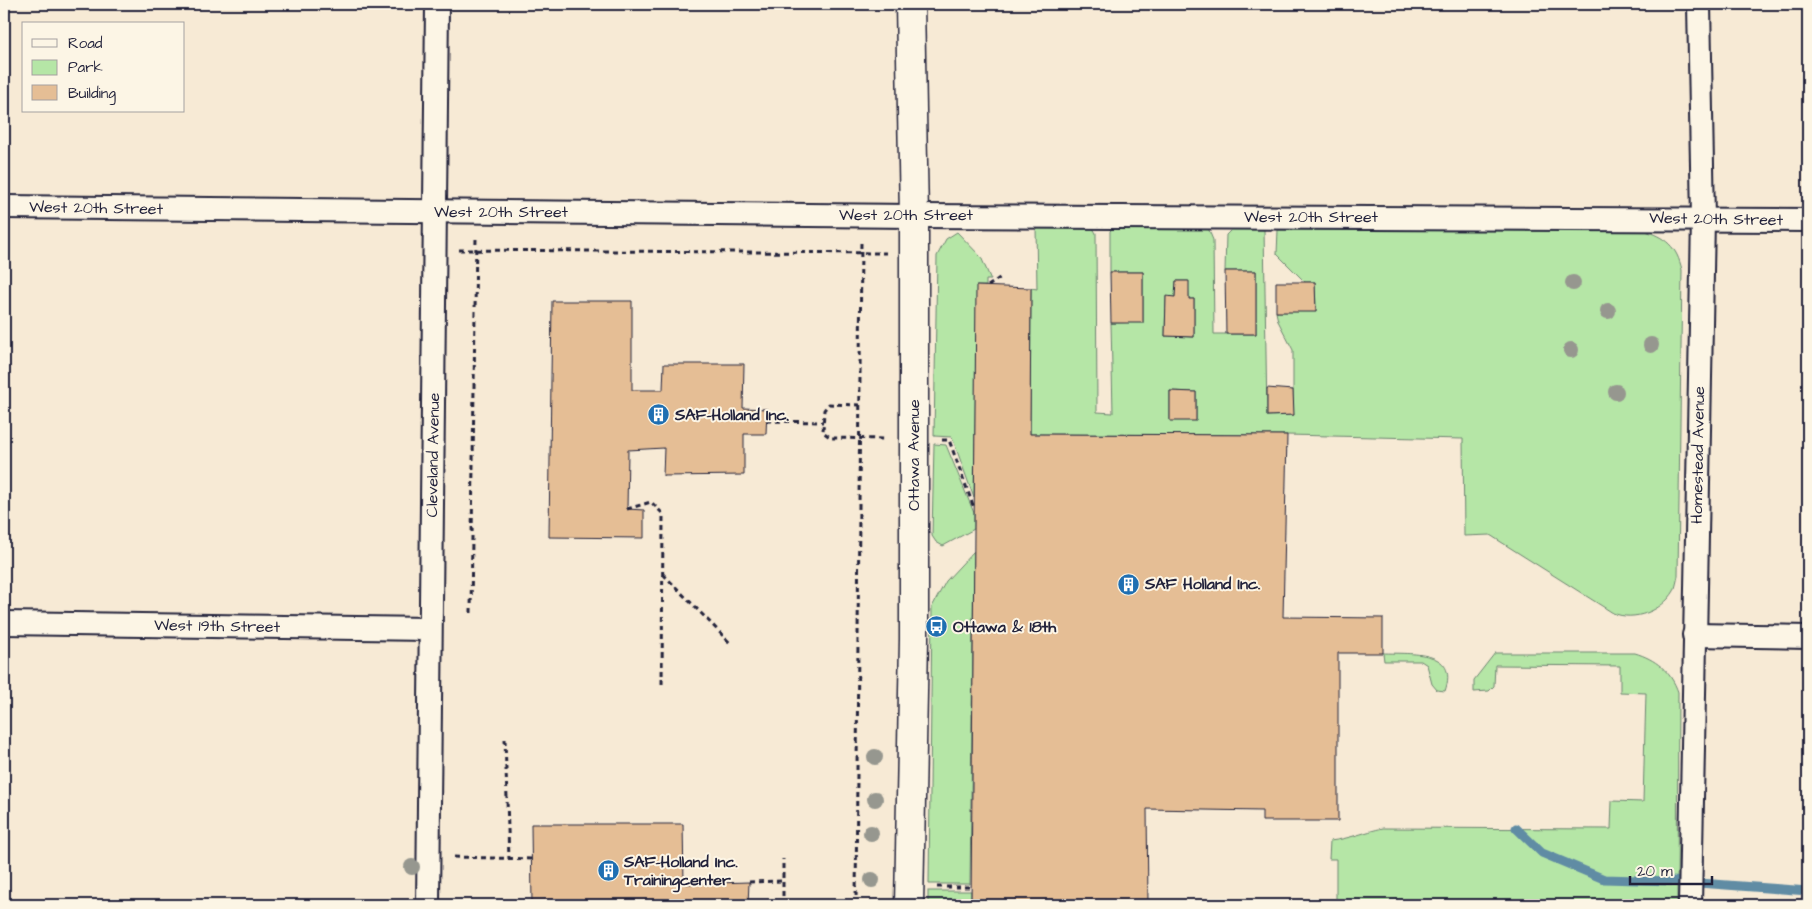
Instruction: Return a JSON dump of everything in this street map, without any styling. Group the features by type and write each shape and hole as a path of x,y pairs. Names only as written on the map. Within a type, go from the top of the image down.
{"street":[{"name":"Cleveland Avenue","path":"428,905 437,4"},
{"name":"Ottawa Avenue","path":"909,896 914,639 914,216 910,4"},
{"name":"Homestead Avenue","path":"1690,905 1703,219 1699,4"},
{"name":"West 20th Street","path":"4,207 914,216 1808,220"},
{"name":"West 19th Street","path":"4,623 430,629"},
{"path":"1694,635 1808,637"}],"path":[{"path":"471,613 477,212"},
{"path":"856,905 860,215"},
{"path":"435,250 914,253"},
{"path":"988,286 1001,277"},
{"path":"766,421 823,422"},
{"path":"626,509 651,502 663,514 662,688"},
{"path":"663,573 730,643"},
{"path":"505,739 509,858"},
{"path":"428,857 532,859"},
{"path":"783,859 783,905"},
{"path":"749,882 783,881"},
{"path":"909,896 971,887"}],"green space":[{"path":"1036,227 1092,227 1096,233 1097,412 1113,413 1111,323 1143,322 1143,272 1110,272 1110,231 1114,227 1208,228 1213,240 1214,334 1256,334 1256,271 1225,271 1226,235 1233,228 1264,229 1267,416 1293,415 1293,350 1278,321 1276,312 1316,311 1315,282 1305,282 1277,254 1278,230 1642,230 1658,236 1673,249 1682,270 1678,576 1674,591 1662,604 1647,613 1630,616 1613,613 1490,535 1464,536 1463,439 1287,435 1030,434 1031,288 1037,289","holes":["1176,281 1188,281 1189,299 1194,299 1194,337 1165,336 1166,297 1175,297","1170,391 1196,392 1196,420 1170,420"]},
{"path":"957,232 981,257 991,280 986,280 986,286 977,286 974,498 952,437 934,436 937,256 946,239"},
{"path":"934,444 946,445 974,513 974,529 943,546 936,542 932,536"},
{"path":"974,551 970,884 929,884 932,607 946,581"},
{"path":"1383,653 1418,654 1439,661 1445,667 1448,677 1445,691 1437,690 1432,684 1427,665 1421,661 1384,661"},
{"path":"1495,653 1635,653 1656,662 1667,672 1678,692 1677,905 1336,905 1336,859 1329,859 1330,841 1383,828 1611,829 1612,801 1643,802 1646,693 1620,692 1620,666 1495,665 1494,686 1489,691 1474,692 1474,680"},
{"path":"928,891 971,891 971,905 928,905"}],"building":[{"path":"1225,271 1256,271 1256,334 1226,334"},
{"path":"1110,272 1143,272 1143,323 1111,323"},
{"path":"1176,281 1189,281 1189,299 1194,299 1194,337 1165,336 1166,296 1175,297"},
{"path":"1276,282 1315,282 1316,312 1276,312"},
{"name":"SAF Holland Inc.","path":"976,286 1031,288 1030,434 1287,435 1283,617 1383,618 1383,653 1338,653 1338,821 1262,821 1262,811 1147,809 1148,905 971,905"},
{"name":"SAF-Holland Inc.","path":"552,301 632,301 632,390 663,390 664,364 744,364 743,408 767,409 766,434 744,434 744,475 663,476 664,448 628,450 627,509 644,510 644,538 549,537"},
{"path":"1267,388 1293,390 1294,415 1267,416"},
{"path":"1170,391 1196,392 1196,421 1170,421"},
{"name":"SAF-Holland Inc. Trainingcenter","path":"531,824 683,824 684,884 749,882 748,905 532,905"}],"waterway":[{"path":"1516,828 1542,853 1604,879 1672,881 1808,891"}],"place":[{"name":"SAF-Holland Inc.","path":"659,415"},
{"name":"SAF Holland Inc.","path":"1129,584"},
{"name":"Ottawa & 18th","path":"937,627"},
{"name":"SAF-Holland Inc. Trainingcenter","path":"608,871"}]}
